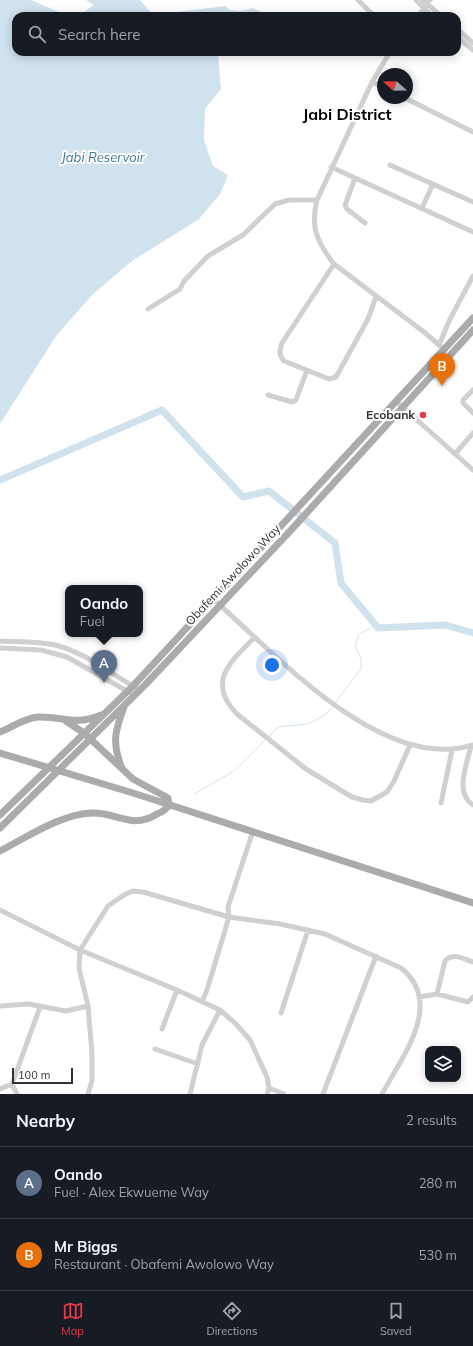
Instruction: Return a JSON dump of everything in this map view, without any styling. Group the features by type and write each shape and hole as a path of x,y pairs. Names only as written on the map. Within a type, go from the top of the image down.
{"main road":[{"name":"Obafemi Awolowo Way","path":"0,828 73,755 105,714 134,690 220,605 292,529 400,405 442,348 473,318"},
{"name":"Obafemi Awolowo Way","path":"0,815 61,756 125,704 134,690 213,599 314,490 473,330"},
{"path":"123,770 117,754 115,736 125,704"},
{"path":"0,732 28,719 37,717 66,721 88,719 105,714"},
{"path":"66,721 87,736 140,784 168,798 169,805"},
{"path":"0,753 252,831 473,903"},
{"path":"0,851 72,816 94,813 126,821 141,821 156,815 169,805"}],"street":[{"path":"358,0 370,12"},
{"path":"416,0 426,3 436,12"},
{"path":"420,12 426,3"},
{"path":"461,32 473,42"},
{"path":"461,40 473,50"},
{"path":"388,56 372,82 331,167 317,200 314,212 314,225 323,250 334,264 424,332 442,348 450,319 473,276"},
{"path":"372,82 377,84"},
{"path":"413,102 473,132"},
{"path":"390,164 473,202"},
{"path":"331,167 473,232"},
{"path":"355,178 345,205 347,209 365,223"},
{"path":"422,208 433,184"},
{"path":"148,308 180,290 184,280 208,256 243,235 276,204 289,200 317,200"},
{"path":"334,264 282,344 279,351 280,357 284,361 329,379 338,375 368,318 376,297"},
{"path":"268,395 292,402 296,400 307,370"},
{"path":"473,390 463,400 463,404 473,414"},
{"path":"400,405 473,470"},
{"path":"455,454 473,433"},
{"path":"213,599 313,688 369,727 410,745 429,749 452,750 472,746 463,791 468,802 473,805"},
{"path":"255,637 227,667 221,684 223,694 228,705 237,714 306,769 352,797 371,801 387,792 394,781 410,745"},
{"path":"0,641 45,643 64,647 81,654 134,690"},
{"path":"0,648 28,649 59,654 85,665 134,690"},
{"path":"441,803 452,750"},
{"path":"202,1002 229,917 228,907 252,831"},
{"path":"88,1094 92,1081 88,1006 81,979 80,950 108,906 124,895 133,892 159,895 229,917 325,934 401,968 410,975 417,987 419,997 419,1018 414,1036 382,1094"},
{"path":"0,910 80,950 177,990 220,1010 236,1024 250,1040 262,1065 269,1088 267,1094"},
{"path":"281,1014 308,930"},
{"path":"323,1094 376,956"},
{"path":"437,994 448,958 454,956 473,962"},
{"path":"162,1029 177,990"},
{"path":"419,997 437,994 468,1002 473,997"},
{"path":"0,1006 28,1004 66,1012 88,1006"},
{"path":"17,1094 12,1084 40,1007"},
{"path":"190,1094 202,1044 220,1010"},
{"path":"154,1049 198,1064"},
{"path":"0,1089 12,1084"},
{"path":"269,1088 284,1094"}],"water":[{"name":"Jabi Reservoir","path":"0,0 31,0 59,12 12,12 12,56 218,56 221,89 205,109 204,140 213,166 228,175 220,194 198,220 133,260 92,295 56,336 0,424"},
{"path":"86,0 140,0 150,12 84,12 94,5"},
{"path":"225,6 230,10 241,11 253,8 261,12 177,12"}],"waterway":[{"path":"0,480 162,410 243,497 269,491 335,543 341,583 378,628 445,625 473,633"},
{"path":"335,703 361,669 361,659 355,646 359,634 371,628 375,624"},
{"path":"269,737 278,727 307,724 318,719 326,714 333,706"},
{"path":"196,793 234,771 266,739"}],"place":[{"name":"Mr Biggs","path":"442,386"},
{"name":"Ecobank","path":"423,415"},
{"name":"Oando","path":"104,683"}],"district":[{"name":"Jabi District","path":"347,114"}]}
